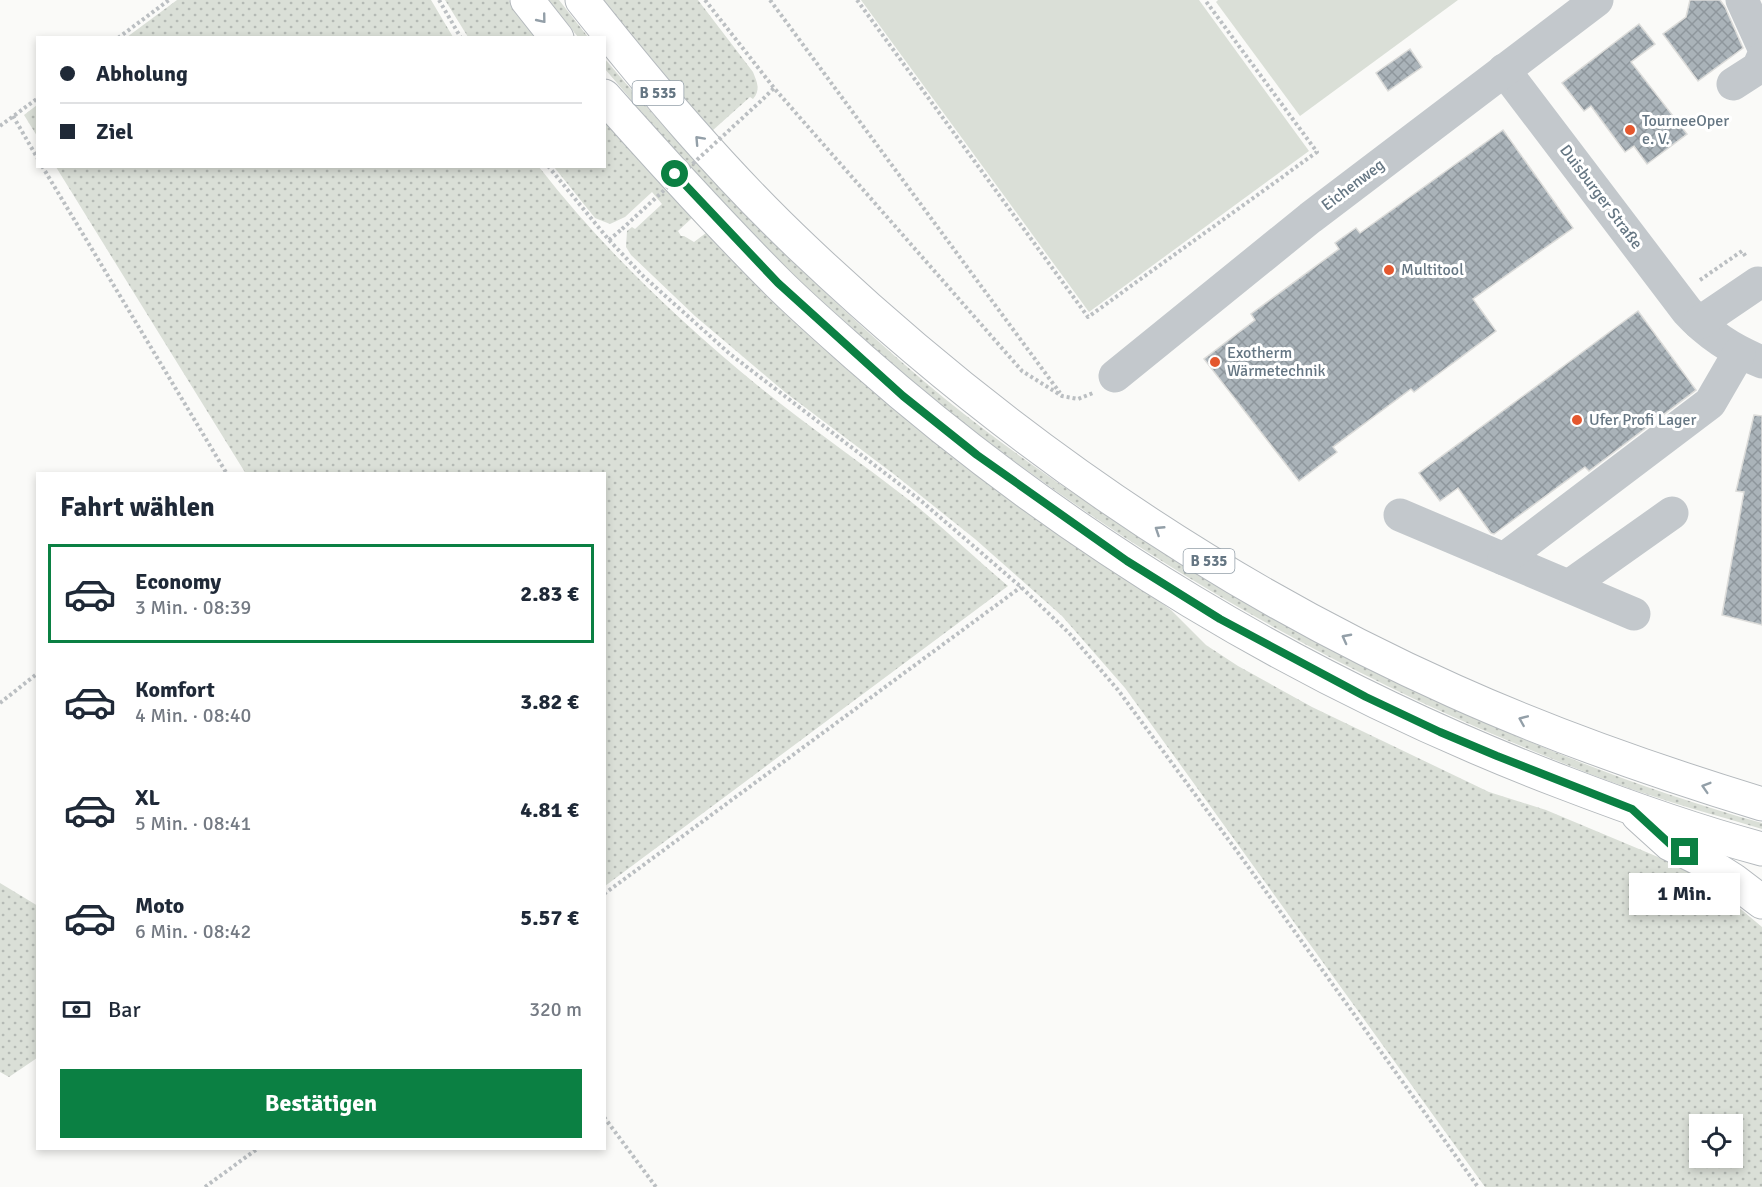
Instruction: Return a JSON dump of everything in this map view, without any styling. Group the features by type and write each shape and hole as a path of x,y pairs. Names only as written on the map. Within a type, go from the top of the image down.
{"highway":[{"path":"527,0 555,36"},
{"name":"B 535","path":"582,0 685,124 802,248 914,350 1007,424 1086,482 1177,541 1284,605 1378,655 1453,691 1588,747 1762,804"},
{"name":"B 535","path":"606,98 702,204 778,283 903,396 977,455 1127,561 1220,619 1366,697 1440,732 1632,809 1762,849"},
{"path":"1632,809 1670,844 1716,869 1762,902"}],"street":[{"name":"Eichenweg","path":"1115,376 1310,218 1504,70 1559,11 1597,0"},
{"path":"1742,0 1762,44"},
{"path":"1733,84 1758,68 1762,59"},
{"name":"Duisburger Straße","path":"1504,70 1687,310 1717,339 1751,358"},
{"path":"1699,323 1758,283"},
{"path":"1504,559 1710,403 1751,358"},
{"path":"1569,586 1672,513"},
{"path":"1400,515 1634,614"}],"path":[{"path":"121,36 169,0"},
{"path":"439,0 461,36"},
{"path":"705,0 774,88 1022,371 1062,396 1078,399 1096,392 1115,376"},
{"path":"770,0 1062,396"},
{"path":"857,0 1088,317 1317,152 1205,0"},
{"path":"609,240 774,88"},
{"path":"0,126 36,99"},
{"path":"13,116 36,156"},
{"path":"43,168 226,472"},
{"path":"550,168 609,240 643,276 730,354 920,500 1021,587 1069,633 1118,690 1478,1187"},
{"path":"606,893 1021,587"},
{"path":"0,703 36,675"},
{"path":"606,1120 656,1187"},
{"path":"205,1187 256,1150"}],"shaded area":[{"path":"177,0 431,0 452,36 128,36"},
{"path":"445,0 509,0 537,36 467,36"},
{"path":"549,0 559,0 587,36 577,36"},
{"path":"602,0 698,0 753,72 758,86 755,96 753,99 750,97 712,131"},
{"path":"861,0 1199,0 1309,151 1089,312"},
{"path":"1218,0 1458,0 1300,116 1216,2"},
{"path":"606,60 725,192 853,319 977,424 1078,496 1183,563 1284,621 1416,690 1551,751 1691,802 1762,823 1762,829 1673,803 1606,780 1509,741 1344,664 1263,621 1185,575 1033,475 889,363 766,249 664,139 606,70"},
{"path":"36,106 36,134 24,115"},
{"path":"606,121 692,218 678,231 681,236 694,242 706,233 754,277 1124,575 1171,610 1206,645 1238,666 1312,707 1489,792 1546,810 1670,862 1712,885 1762,927 1762,1187 1485,1187 1125,688 1062,616 975,539 786,393 695,316 631,255 626,247 627,231 632,227 635,229 662,204 652,192 625,217 610,224 595,218 555,168 606,168"},
{"path":"57,168 540,168 588,226 642,282 727,360 776,400 909,500 1008,586 606,885 606,472 245,472"},
{"path":"0,883 36,905 36,1059 9,1077 0,1072"}],"building":[{"path":"1690,0 1720,0 1743,48 1698,81 1663,34 1686,17"},
{"path":"1639,24 1655,44 1631,62 1687,134 1647,164 1634,146 1625,152 1591,106 1584,111 1562,83"},
{"path":"1410,49 1422,67 1388,91 1376,73"},
{"path":"1503,130 1573,228 1473,299 1496,331 1414,392 1411,389 1333,447 1337,452 1299,481 1204,359 1255,320 1251,314 1339,249 1335,243 1356,228 1360,233"},
{"path":"1638,311 1696,390 1589,471 1585,467 1494,534 1458,488 1440,501 1419,473"},
{"path":"1754,415 1762,416 1762,625 1722,615 1744,492 1736,491"}],"place":[{"name":"TourneeOper e. V.","path":"1630,130"},
{"name":"Multitool","path":"1389,270"},
{"name":"Exotherm Wärmetechnik","path":"1215,362"},
{"name":"Ufer Profi Lager","path":"1577,420"}],"route":[{"path":"675,174 778,283 903,396 977,455 1127,561 1220,619 1366,697 1440,732 1632,809 1670,844 1685,852"}]}
